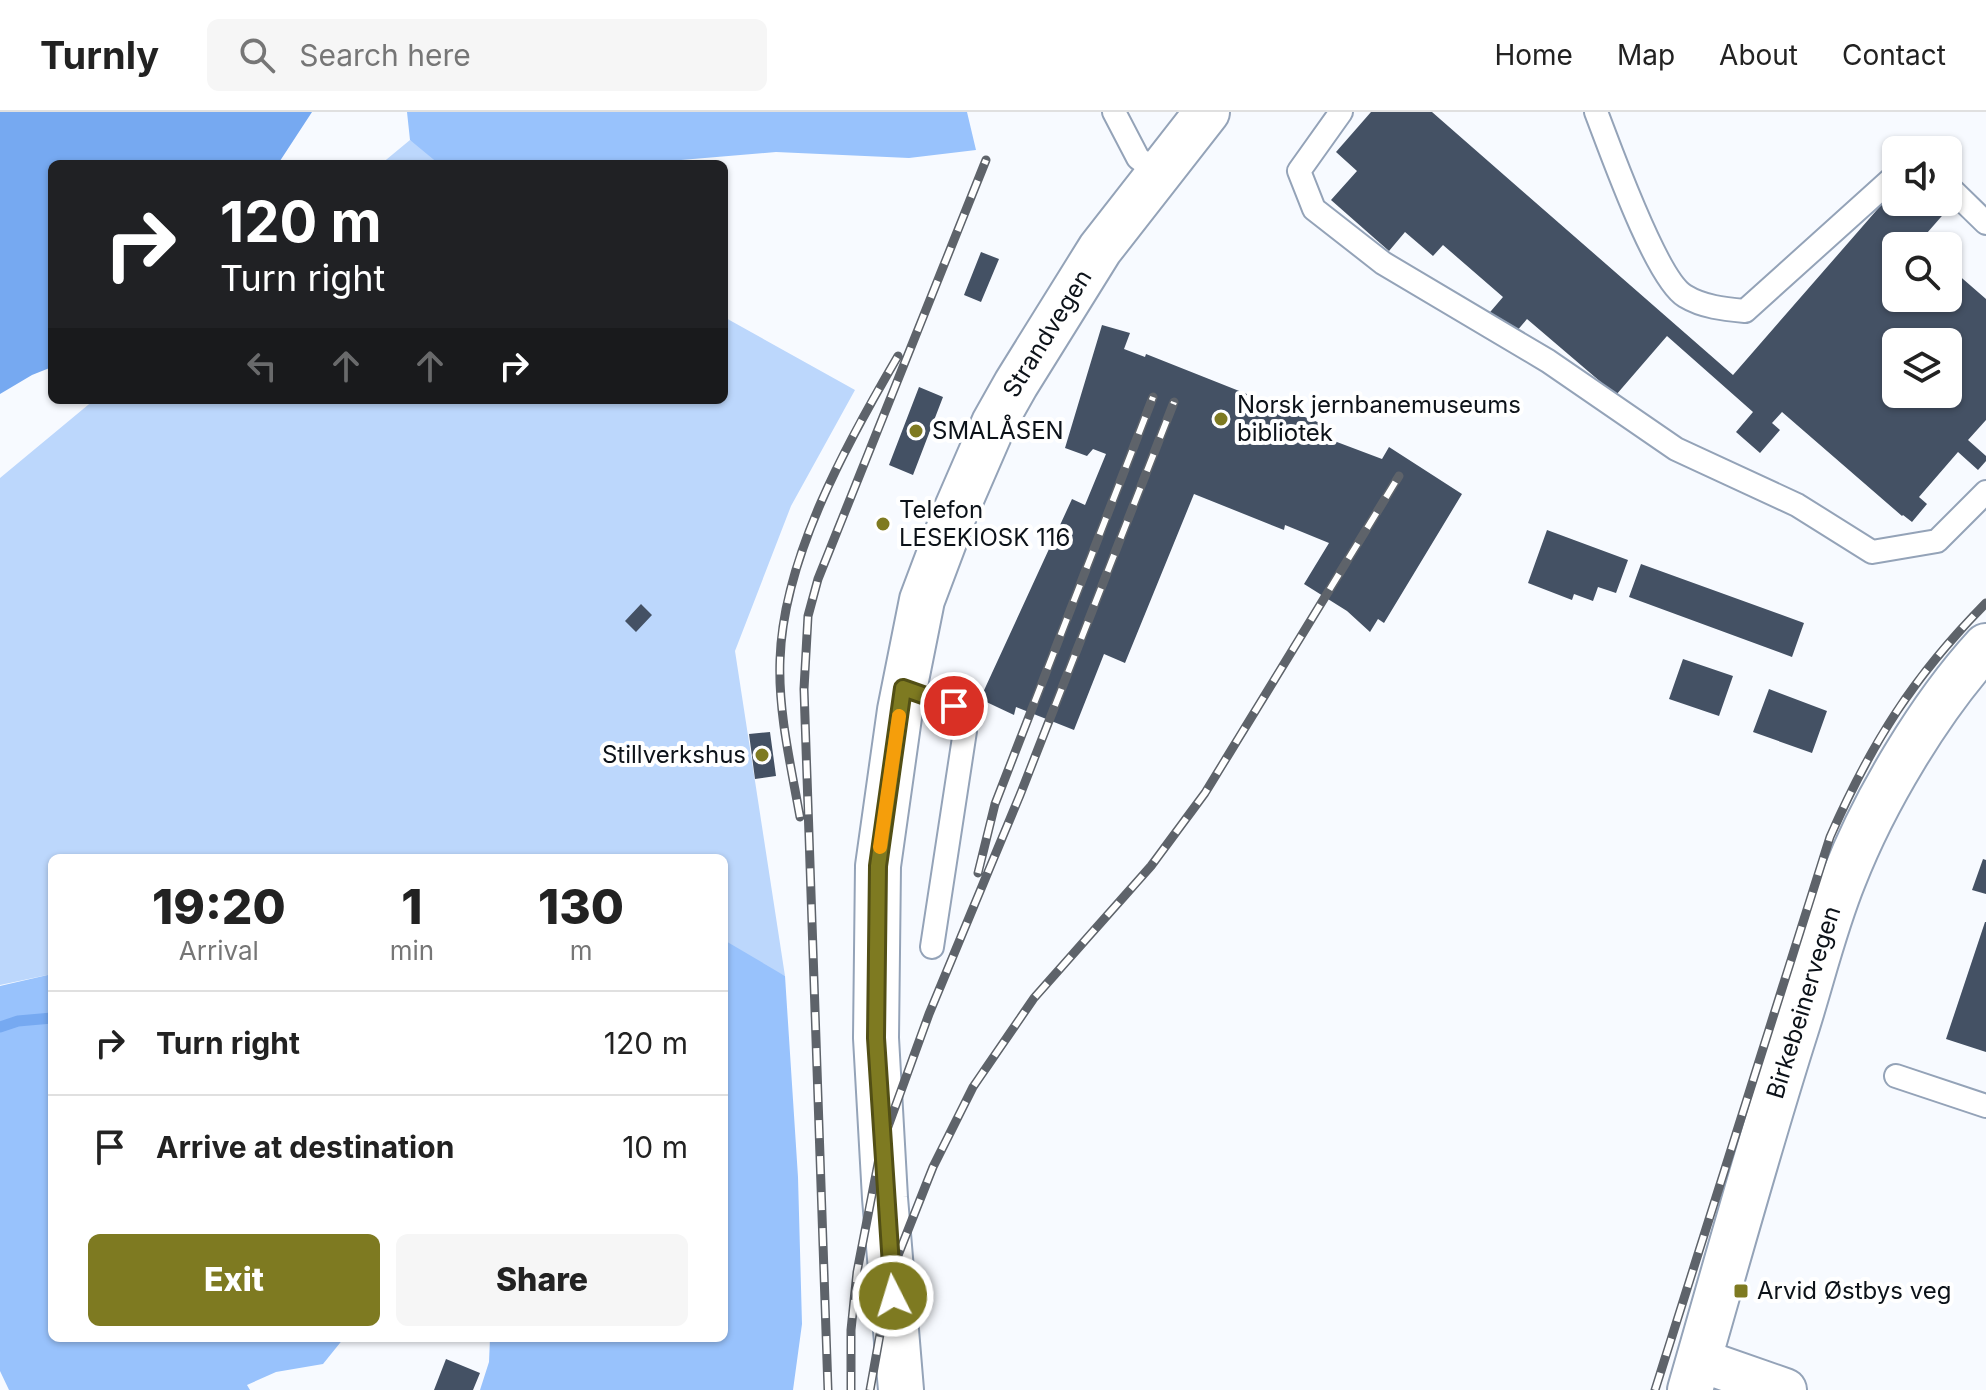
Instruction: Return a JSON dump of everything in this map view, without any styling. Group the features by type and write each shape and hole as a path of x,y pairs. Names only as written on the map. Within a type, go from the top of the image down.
{"main road":[{"name":"Strandvegen","path":"901,1390 885,1198 876,1023 878,866 903,688 922,600 994,423 1050,327 1092,262 1207,112"},
{"name":"Birkebeinervegen","path":"1694,1375 1754,1160 1844,878 1878,806 1926,723 1956,680 1986,646"}],"street":[{"path":"1694,1375 1785,1390"}],"lane":[{"path":"1114,112 1138,158 1158,173"},
{"path":"1341,112 1299,171 1314,209 1383,263 1548,361 1676,449 1797,505 1872,552 1937,541 1986,492"},
{"path":"1596,112 1657,262 1682,295 1718,309 1745,311 1882,188"},
{"path":"1962,200 1986,223"},
{"path":"903,688 954,706 965,731 932,947"},
{"path":"1896,1076 1986,1106"}],"shaded area":[{"path":"0,112 312,112 281,160 48,160 48,369 0,394"},
{"path":"407,112 967,112 976,150 909,158 776,152 681,160 434,160 410,140"},
{"path":"410,140 445,160 386,160"},
{"path":"728,319 855,390 791,506 735,651 785,976 728,950 728,854 48,854 48,975 0,985 0,478 89,404 728,404"},
{"path":"728,942 785,976 798,1177 802,1324 793,1390 480,1390 489,1362 490,1342 728,1342"},
{"path":"48,975 48,1342 341,1342 323,1364 276,1372 247,1385 250,1390 9,1390 0,1371 0,986"}],"building":[{"path":"1371,112 1432,112 1733,375 1882,204 1882,216 1942,216 1928,232 1882,232 1882,312 1962,312 1962,278 1986,299 1986,420 1968,440 1986,456 1986,461 1978,470 1958,452 1919,497 1927,504 1912,522 1782,412 1772,423 1780,430 1760,453 1736,432 1753,412 1667,336 1616,395 1527,319 1510,339 1485,318 1503,297 1443,245 1433,256 1405,232 1389,251 1331,200 1357,171 1336,152"},
{"path":"981,252 999,259 981,302 964,295"},
{"path":"1102,325 1130,333 1124,349 1145,357 1146,354 1325,425 1321,436 1382,459 1389,447 1462,494 1384,623 1378,619 1370,632 1347,611 1304,584 1329,543 1285,525 1284,530 1194,494 1125,663 1104,654 1074,730 1016,707 1014,715 980,699 1072,499 1085,505 1106,454 1093,449 1087,456 1065,448"},
{"name":"SMALÅSEN","path":"919,387 943,397 913,475 889,465"},
{"path":"1547,530 1628,560 1616,593 1598,587 1593,601 1574,594 1572,600 1528,583"},
{"path":"1641,564 1804,623 1792,657 1629,597"},
{"path":"641,604 652,615 636,632 625,621"},
{"path":"1683,659 1733,676 1719,716 1669,699"},
{"path":"1769,689 1827,711 1812,753 1753,732"},
{"name":"Stillverkshus","path":"770,732 776,776 755,779 749,734"},
{"path":"1983,859 1986,860 1986,894 1972,890"},
{"path":"1986,922 1986,1052 1946,1039"},
{"path":"446,1359 480,1373 473,1390 434,1390"}],"waterway":[{"path":"0,1027 18,1021 48,1018"}],"railway":[{"path":"828,1390 804,689 808,616 818,579 986,160"},
{"path":"800,817 781,699 780,660 784,621 805,542 821,502 858,426 898,356"},
{"path":"978,873 995,804 1153,397"},
{"path":"851,1390 851,1330 857,1272 882,1143 929,1014 1020,795 1174,402"},
{"path":"870,1390 891,1273 933,1167 973,1087 1034,998 1151,866 1205,793 1399,476"},
{"path":"1655,1390 1830,837 1862,771 1896,712 1937,657 1986,603"}],"slow traffic":[{"path":"880,847 899,716"}],"place":[{"name":"Norsk jernbanemuseums bibliotek","path":"1221,419"},
{"name":"SMALÅSEN","path":"916,431"},
{"name":"Telefon LESEKIOSK 116","path":"883,524"},
{"name":"Stillverkshus","path":"762,755"},
{"name":"Arvid Østbys veg","path":"1741,1291"}],"route":[{"path":"893,1296 876,1038 878,866 903,688 954,706"}]}
